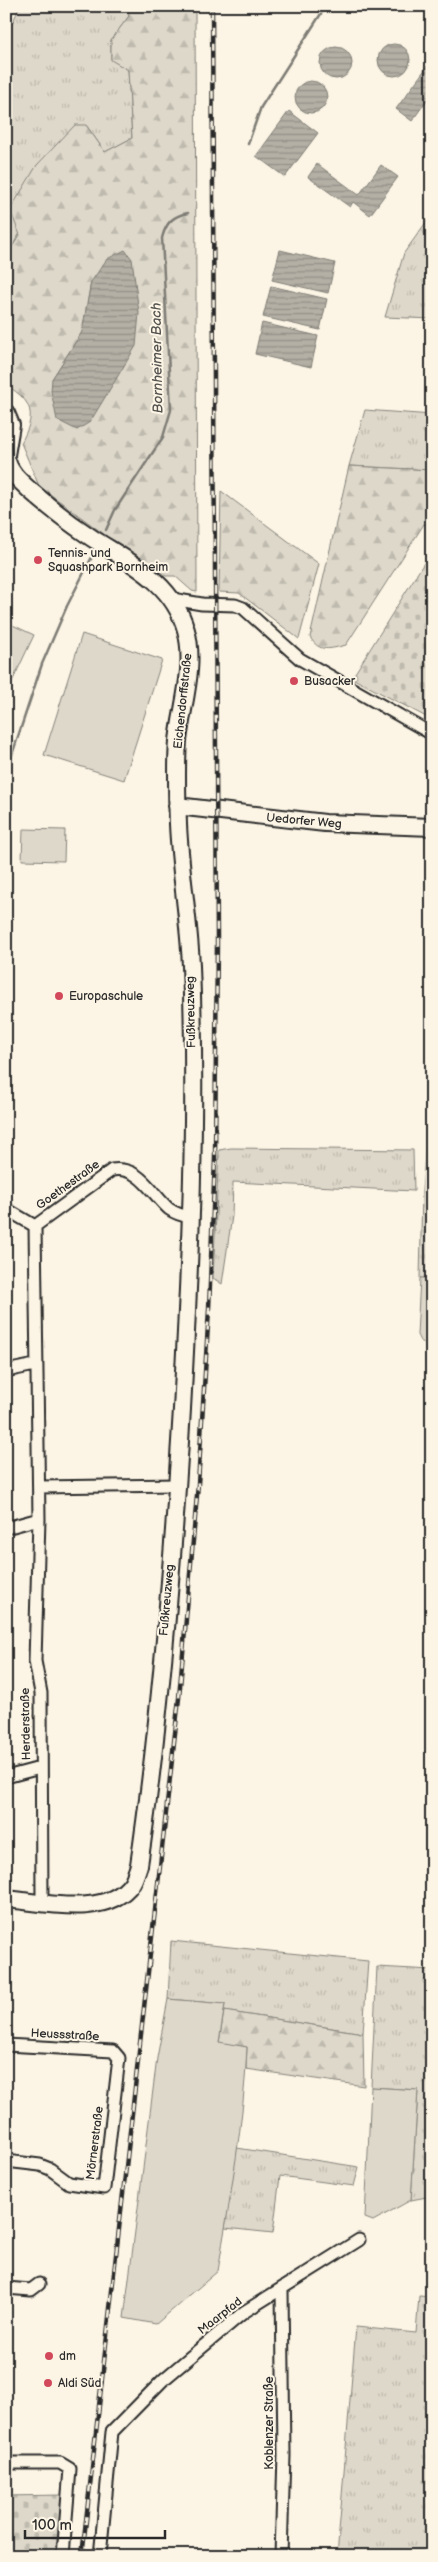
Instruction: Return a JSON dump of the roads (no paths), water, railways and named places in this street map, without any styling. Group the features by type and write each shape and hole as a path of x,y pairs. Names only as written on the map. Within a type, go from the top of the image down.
{"street":[{"path":"6,413 11,430 7,462"},
{"name":"Eichendorffstraße","path":"7,462 42,501 66,520 143,570 163,586 172,600 186,629 189,660 178,745 177,806"},
{"path":"172,600 202,604 235,605 243,608 300,659 432,734"},
{"name":"Uedorfer Weg","path":"177,806 325,823 432,827"},
{"name":"Fußkreuzweg","path":"6,1899 93,1906 109,1902 132,1883 139,1865 158,1702 177,1485 191,1218 190,962 177,806"},
{"name":"Goethestraße","path":"35,1226 112,1170 130,1172 142,1179 170,1209 179,1215 191,1218"},
{"path":"6,1209 35,1226"},
{"name":"Herderstraße","path":"35,1226 39,1487 35,1661 41,1692 42,1902"},
{"path":"6,1371 36,1365"},
{"path":"39,1487 177,1485"},
{"path":"6,1528 39,1519"},
{"path":"6,1777 40,1768"},
{"name":"Heussstraße","path":"6,2045 112,2051 119,2058"},
{"name":"Mörnerstraße","path":"6,2161 40,2165 50,2169 69,2182 104,2188 119,2058"},
{"name":"Maarpfad","path":"100,2556 112,2432 163,2380 244,2312 282,2290 359,2240"},
{"path":"6,2288 30,2290 40,2284"},
{"name":"Koblenzer Straße","path":"281,2556 284,2455 282,2290"},
{"path":"6,2463 67,2465 70,2475 63,2556"}],"waterway":[{"name":"Bornheimer Bach","path":"248,144 261,107 326,6"},
{"name":"Bornheimer Bach","path":"106,530 115,510 163,437 171,410 162,238 170,221 188,213"},
{"name":"Bornheimer Bach","path":"6,773 42,664 67,606 96,549"}],"railway":[{"path":"82,2556 179,1698 198,1484 209,1309 215,1158 217,941 212,6"}],"place":[{"name":"Tennis- und Squashpark Bornheim","path":"38,560"},
{"name":"Busacker","path":"294,681"},
{"name":"Europaschule","path":"59,996"},
{"name":"dm","path":"49,2356"},
{"name":"Aldi Süd","path":"48,2383"}]}
